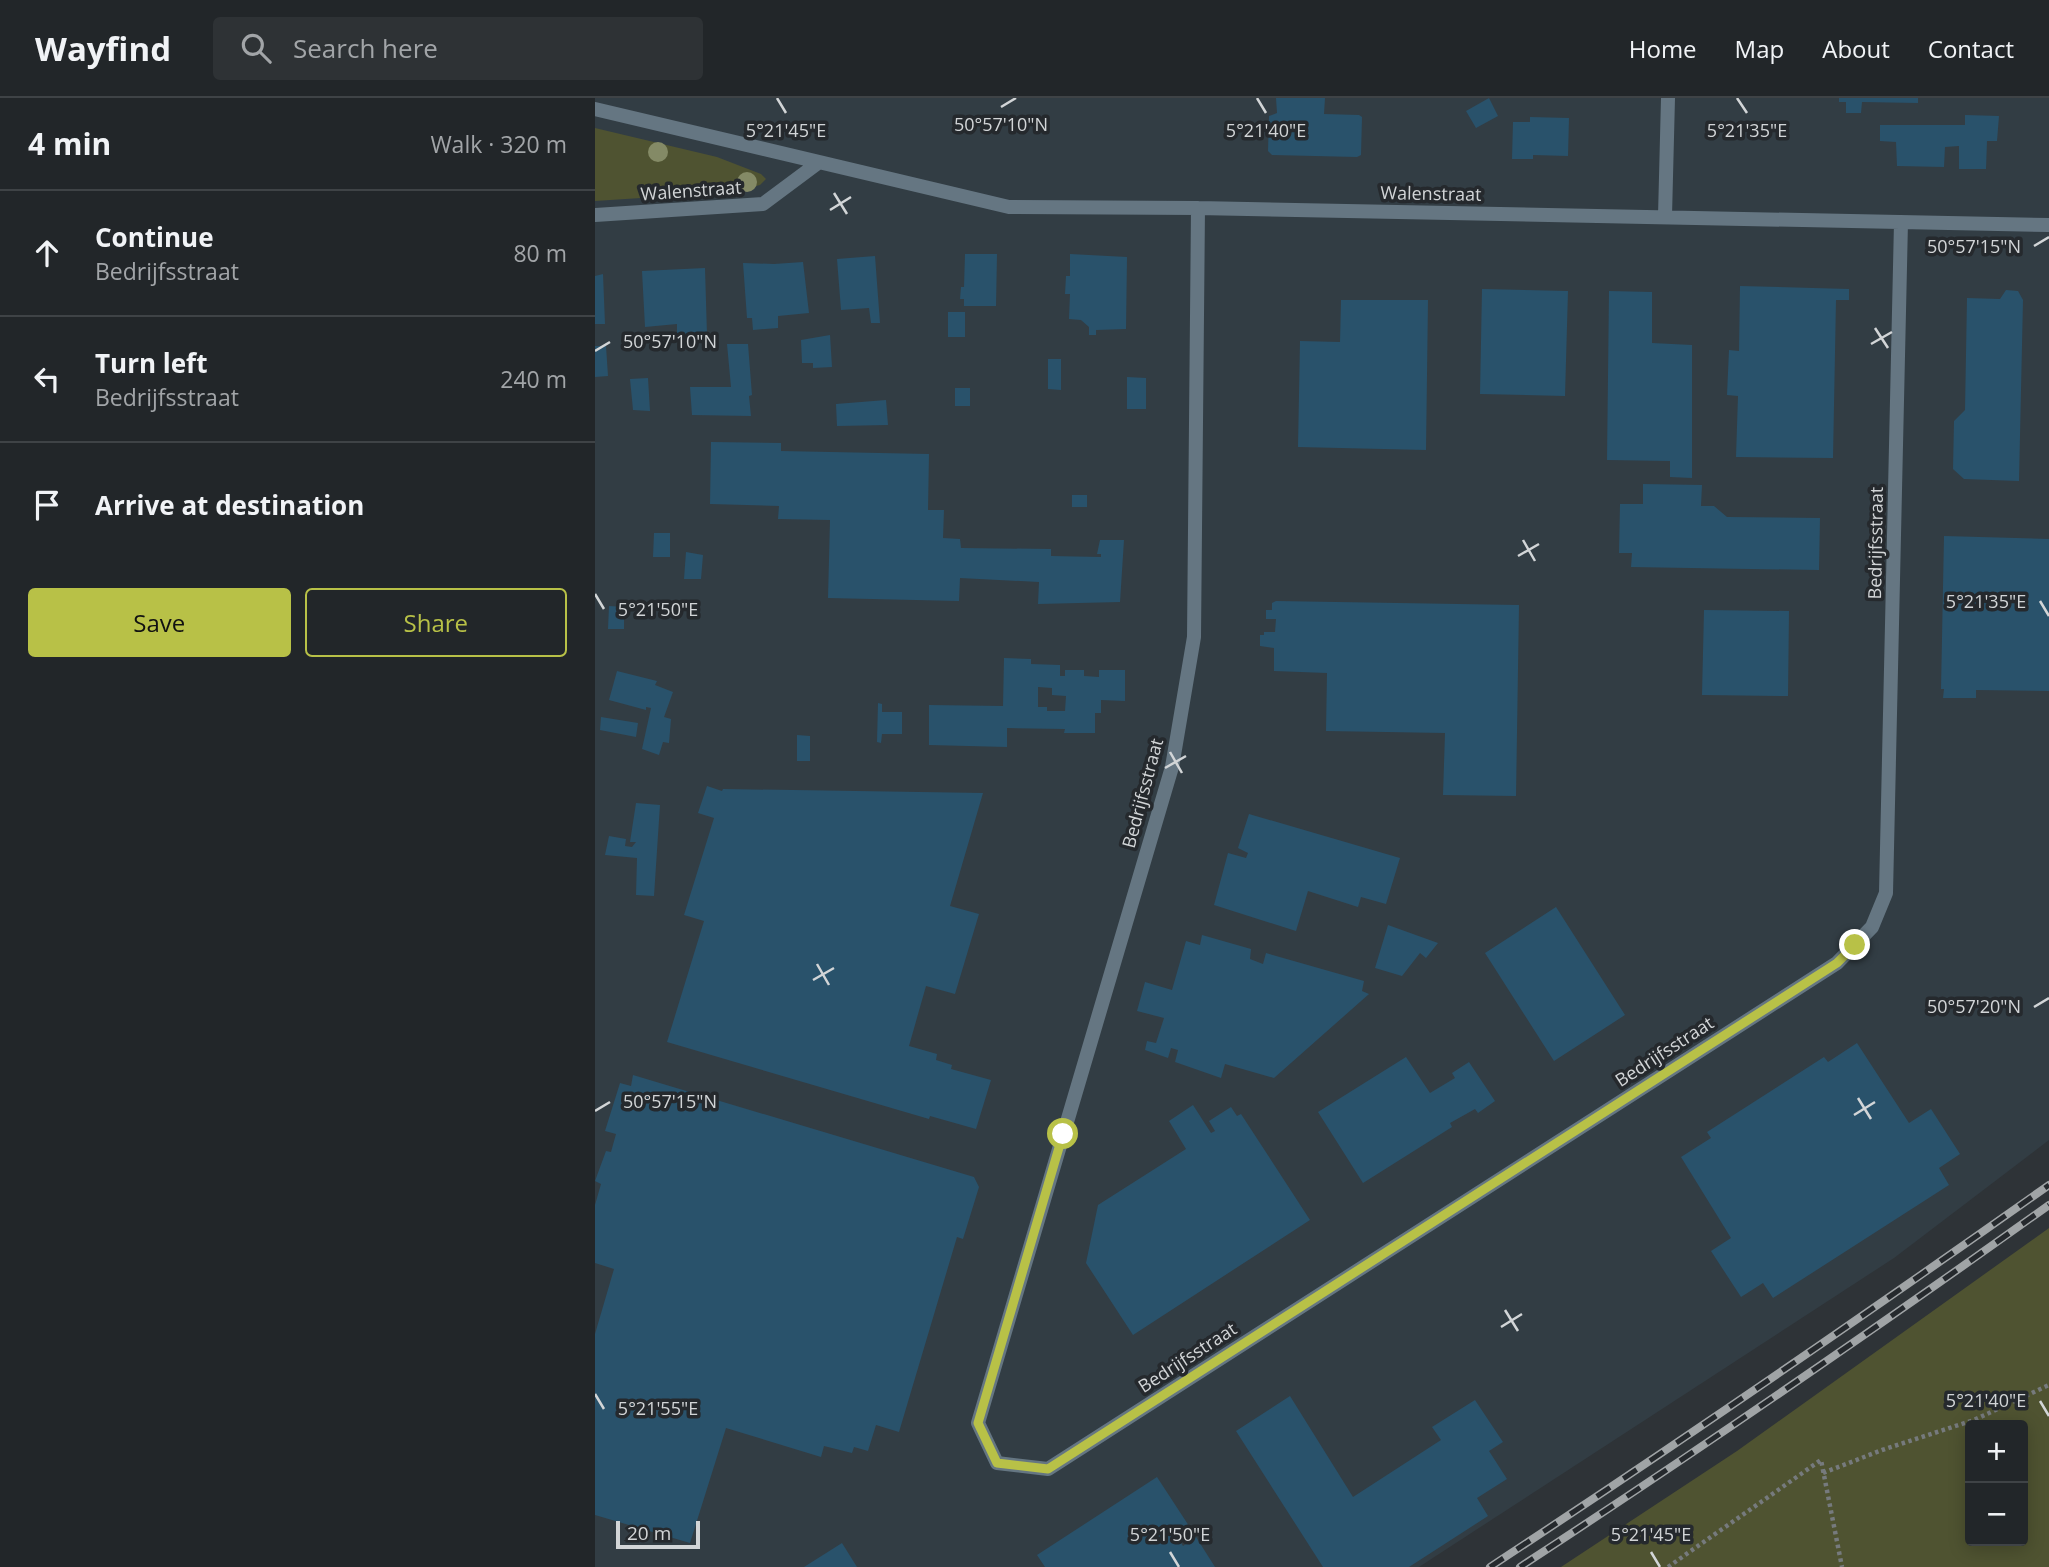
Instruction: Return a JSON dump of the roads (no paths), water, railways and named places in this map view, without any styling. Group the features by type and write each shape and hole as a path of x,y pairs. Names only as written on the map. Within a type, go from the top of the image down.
{"street":[{"path":"1665,216 1668,98"},
{"name":"Walenstraat","path":"595,109 1009,207 1665,216 2049,225"},
{"name":"Walenstraat","path":"595,215 763,204 818,163"},
{"name":"Bedrijfsstraat","path":"1198,208 1194,637 1173,766 978,1423 997,1463 1048,1469 1837,963 1872,927 1886,893 1902,222"}],"railway":[{"path":"1490,1567 1771,1378 2049,1185"},
{"path":"1520,1567 1786,1389 2049,1205"}]}
